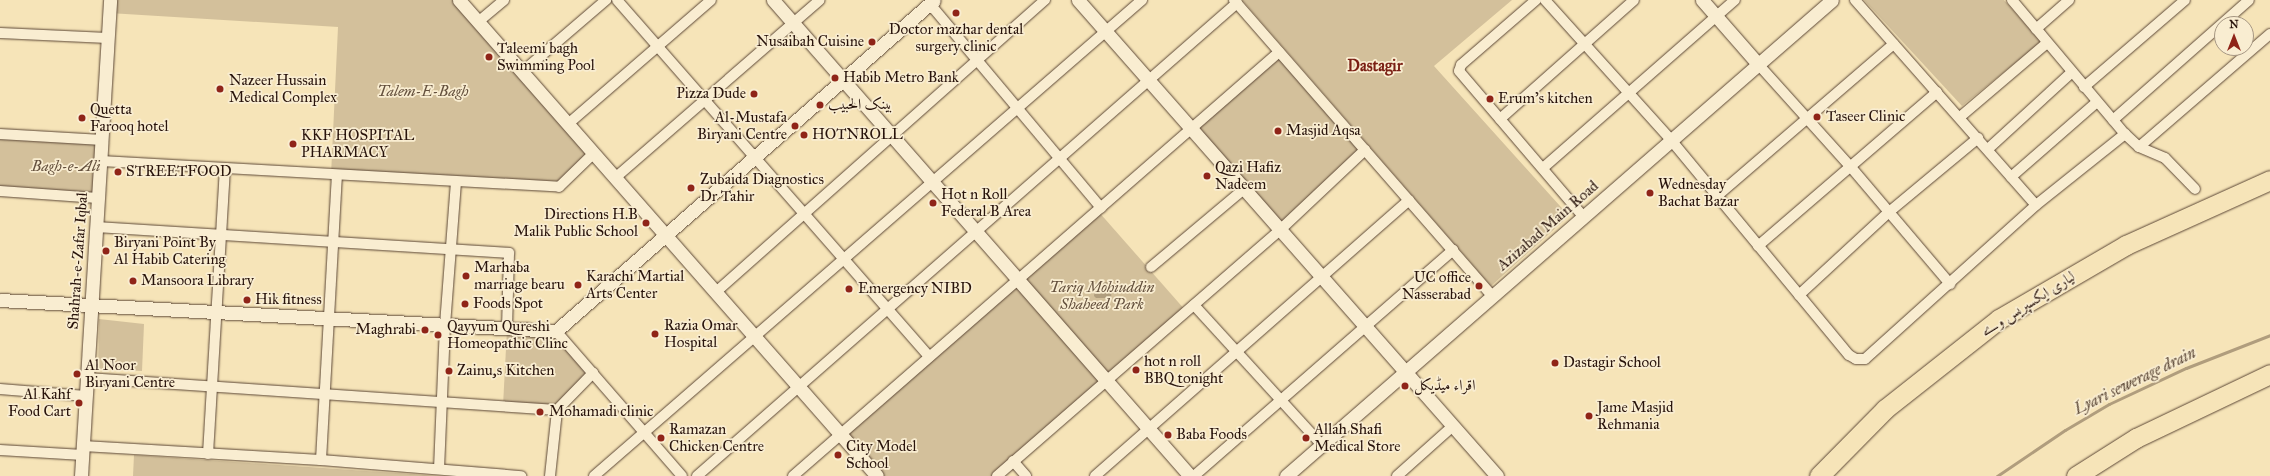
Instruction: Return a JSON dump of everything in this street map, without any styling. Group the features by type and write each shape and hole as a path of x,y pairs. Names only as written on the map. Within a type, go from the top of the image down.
{"highway":[{"name":"لیاری ایکسپریس وے","path":"1819,476 1885,409 1999,318 2126,246 2270,180"},
{"path":"2076,476 2136,438 2270,374"}],"street":[{"name":"Shahrah-e-Zafar Iqbal","path":"81,476 110,0"},
{"path":"460,0 877,476"},
{"path":"478,22 504,0"},
{"path":"522,72 606,0"},
{"path":"617,0 929,357"},
{"path":"568,124 711,0"},
{"path":"773,0 1190,476"},
{"path":"615,178 820,0"},
{"path":"716,292 1046,0"},
{"path":"1078,0 1496,476"},
{"path":"594,476 1142,0"},
{"path":"1536,0 1461,65 1459,70 1462,76 1583,216"},
{"path":"1545,0 1670,140 1849,355 1856,359 1865,358 2036,206 2125,134"},
{"path":"1500,119 1586,45 1634,0"},
{"path":"1702,0 1807,120 1850,166 1950,284"},
{"path":"1543,168 1735,0"},
{"name":"Azizabad Main Road","path":"1286,476 1832,0"},
{"path":"1855,0 1960,117 2036,206"},
{"path":"2012,0 2125,134 2139,146 2165,158 2195,189"},
{"path":"2036,29 2069,0"},
{"path":"2084,87 2185,0"},
{"path":"2113,120 2249,0"},
{"path":"697,476 976,232 1236,1 1492,296"},
{"path":"556,332 932,2 977,60 1101,208"},
{"path":"0,33 108,38"},
{"path":"2139,146 2270,34"},
{"path":"1960,117 2047,43"},
{"path":"1717,196 1894,44"},
{"path":"793,476 1280,52"},
{"path":"1988,149 2072,72"},
{"path":"1758,246 1937,92"},
{"path":"2011,176 2097,102"},
{"path":"0,134 102,140"},
{"path":"1799,295 1889,212 1978,138"},
{"path":"997,476 1280,230 1365,150"},
{"path":"101,161 337,176 558,186 594,153"},
{"path":"208,454 224,169"},
{"path":"321,460 337,176"},
{"path":"439,469 445,325 456,182"},
{"path":"1151,267 1244,189"},
{"path":"0,191 98,198"},
{"path":"1095,476 1409,200"},
{"path":"97,227 510,252 507,329"},
{"path":"1194,476 1452,250"},
{"path":"0,300 556,332 682,476"},
{"path":"1194,305 1322,445"},
{"path":"550,476 557,410 593,373"},
{"path":"87,378 325,392 557,410"},
{"path":"0,389 86,396"},
{"path":"1397,476 1453,426"},
{"path":"0,450 208,454 321,460 521,476"},
{"path":"1013,461 1026,476"}],"green space":[{"name":"Talem-E-Bagh","path":"110,0 459,0 594,153 559,187 331,175 338,27 109,13"},
{"path":"1242,0 1512,0 1434,66 1569,216 1491,286"},
{"path":"1864,0 2004,0 2041,42 1962,106"},
{"path":"1279,52 1365,150 1280,230 1191,128"},
{"name":"Bagh-e-Ali","path":"0,134 102,140 98,198 0,191"},
{"name":"Tariq Mohiuddin Shaheed Park","path":"1098,211 1186,311 997,476 877,476 841,435"},
{"path":"99,319 144,324 142,371 98,369"},
{"path":"507,329 556,331 593,373 557,410 503,406"},
{"path":"134,455 439,476 133,476"}],"shaded area":[{"path":"1107,282 1112,286 1111,298 1096,298 1094,296 1096,283"}],"waterway":[{"name":"Lyari sewerage drain","path":"1997,476 2065,430 2109,404 2186,368 2270,335"}],"place":[{"name":"Doctor mazhar dental surgery clinic","path":"956,13"},
{"name":"Nusaibah Cuisine","path":"872,42"},
{"name":"Taleemi bagh Swimming Pool","path":"489,57"},
{"name":"Habib Metro Bank","path":"835,78"},
{"name":"Nazeer Hussain Medical Complex","path":"220,89"},
{"name":"Pizza Dude","path":"754,94"},
{"name":"Erum's kitchen","path":"1490,99"},
{"name":"بينک الحبيب","path":"820,105"},
{"name":"Taseer Clinic","path":"1817,117"},
{"name":"Quetta Farooq hotel","path":"82,118"},
{"name":"Al-Mustafa Biryani Centre","path":"795,126"},
{"name":"Masjid Aqsa","path":"1278,131"},
{"name":"HOTNROLL","path":"804,135"},
{"name":"KKF HOSPITAL PHARMACY","path":"293,144"},
{"name":"STREETFOOD","path":"118,172"},
{"name":"Qazi Hafiz Nadeem","path":"1207,176"},
{"name":"Zubaida Diagnostics Dr Tahir","path":"691,188"},
{"name":"Wednesday Bachat Bazar","path":"1650,193"},
{"name":"Hot n Roll Federal B Area","path":"933,203"},
{"name":"Directions H.B Malik Public School","path":"646,223"},
{"name":"Biryani Point By Al Habib Catering","path":"106,251"},
{"name":"Marhaba marriage bearu","path":"466,276"},
{"name":"Mansoora Library","path":"133,281"},
{"name":"Karachi Martial Arts Center","path":"578,285"},
{"name":"UC office Nasserabad","path":"1479,286"},
{"name":"Emergency NIBD","path":"849,289"},
{"name":"Hik fitness","path":"247,300"},
{"name":"Foods Spot","path":"465,304"},
{"name":"Maghrabi","path":"425,330"},
{"name":"Razia Omar Hospital","path":"655,334"},
{"name":"Qayyum Qureshi Homeopathic Clinc","path":"438,335"},
{"name":"Dastagir School","path":"1555,363"},
{"name":"hot n roll BBQ tonight","path":"1136,370"},
{"name":"Zainu,s Kitchen","path":"449,371"},
{"name":"Al Noor Biryani Centre","path":"77,374"},
{"name":"اقراء میڈیکل","path":"1405,386"},
{"name":"Al Kahf Food Cart","path":"79,403"},
{"name":"Mohamadi clinic","path":"540,412"},
{"name":"Jame Masjid Rehmania","path":"1589,416"},
{"name":"Baba Foods","path":"1168,435"},
{"name":"Ramazan Chicken Centre","path":"661,438"},
{"name":"Allah Shafi Medical Store","path":"1306,438"},
{"name":"City Model School","path":"838,455"}],"district":[{"name":"Dastagir","path":"1375,66"}]}
